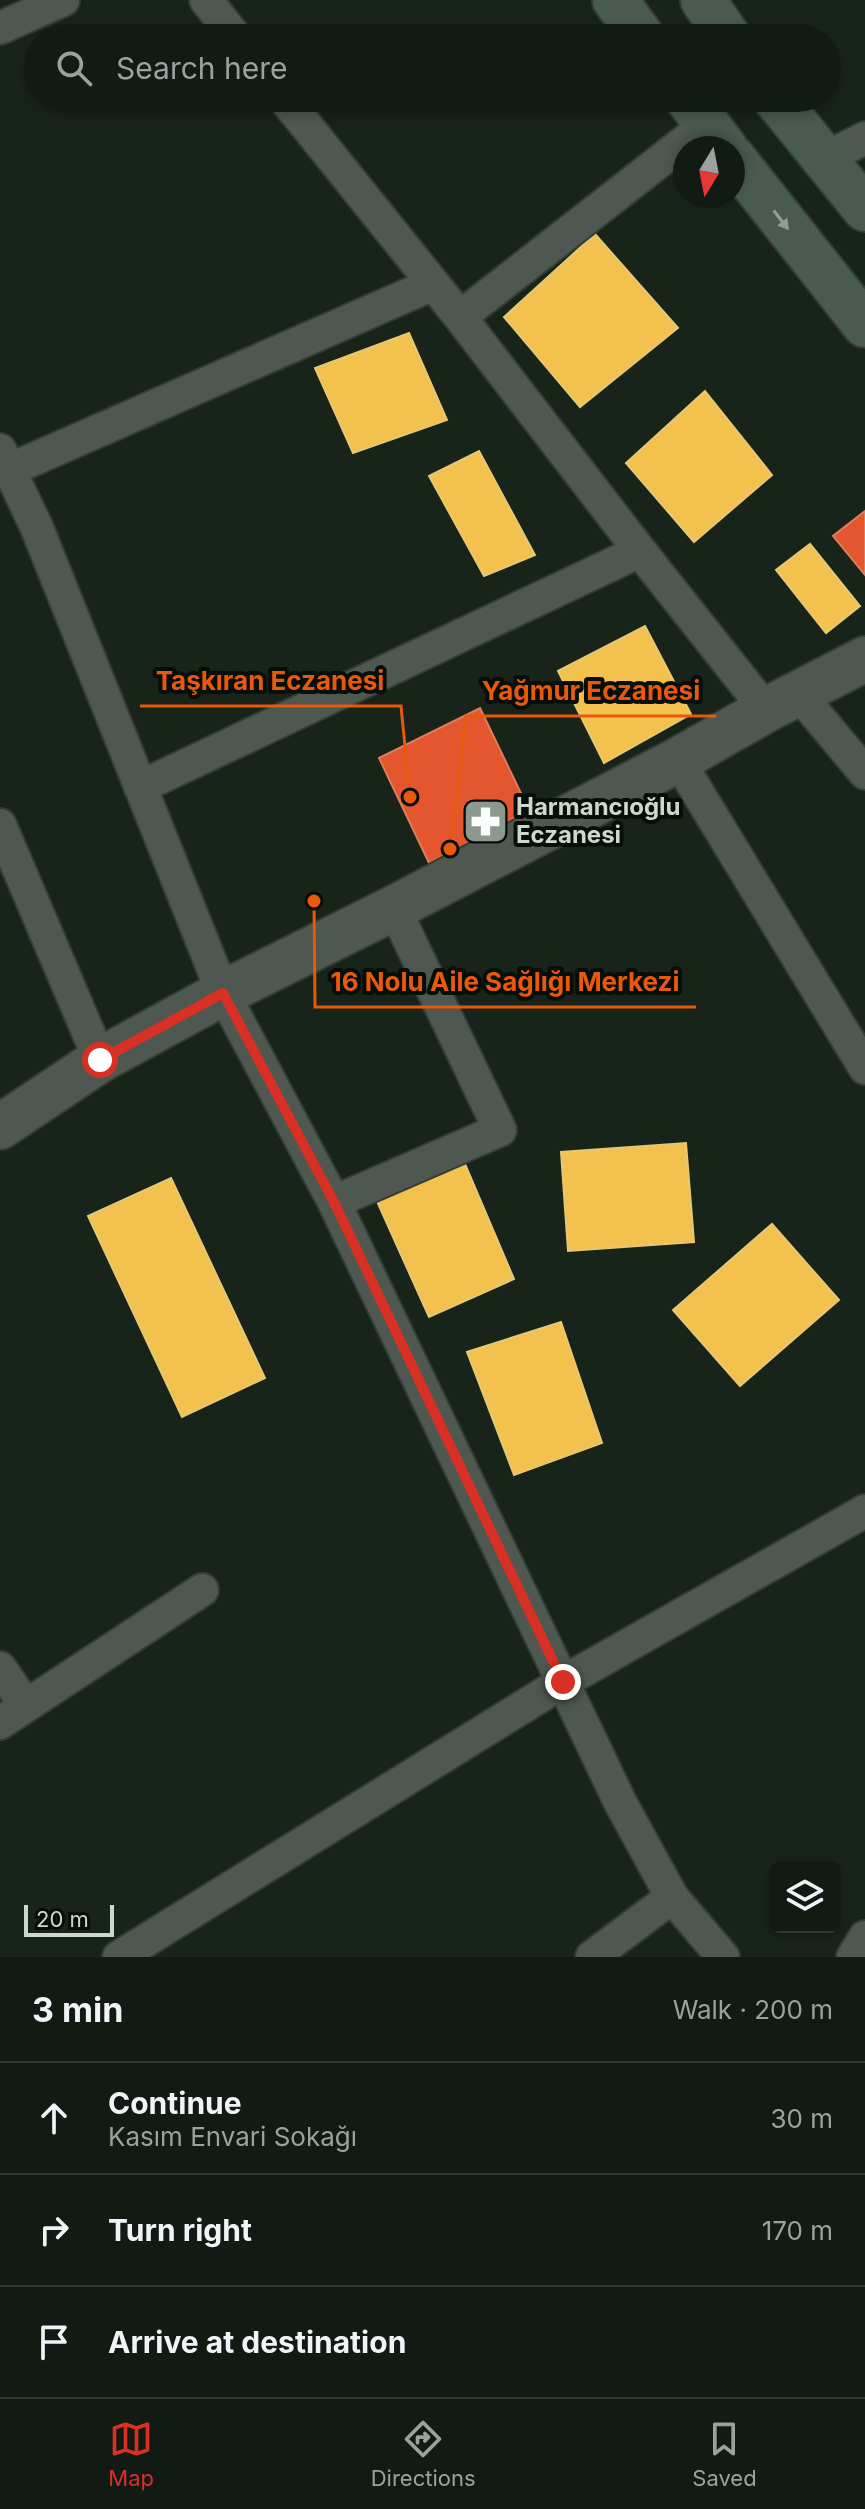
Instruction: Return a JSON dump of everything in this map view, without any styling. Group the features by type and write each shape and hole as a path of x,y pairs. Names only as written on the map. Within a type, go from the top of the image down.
{"main road":[{"path":"615,0 633,24"},
{"path":"703,0 719,24"},
{"path":"787,112 865,209"},
{"path":"745,173 865,325"}],"street":[{"path":"0,28 63,0"},
{"path":"206,0 225,24"},
{"path":"295,112 460,317 640,551 782,702 865,773"},
{"path":"460,317 706,124"},
{"path":"826,158 865,138"},
{"path":"433,284 5,460 37,528 223,993 334,1202 620,1802 672,1897 723,1957"},
{"path":"140,787 640,551"},
{"path":"0,1127 100,1060 223,993 394,908 865,659"},
{"path":"678,760 865,1068"},
{"path":"0,825 10,881 100,1060"},
{"path":"334,1202 500,1130 394,908"},
{"path":"119,1957 563,1682 865,1511"},
{"path":"0,1668 13,1714 202,1590"},
{"path":"592,1957 672,1897"},
{"path":"853,1957 865,1937"}],"building: Homes":[{"path":"595,234 678,328 580,407 504,317"},
{"path":"409,333 447,420 353,453 315,368"},
{"path":"705,391 772,475 694,542 626,463"},
{"path":"479,451 535,555 484,576 429,476"},
{"path":"810,544 860,606 826,633 776,570"},
{"path":"645,626 691,714 604,763 558,671"},
{"path":"686,1143 694,1242 568,1251 561,1152"},
{"path":"462,1157 514,1279 429,1317 375,1197"},
{"path":"171,1178 265,1378 182,1417 88,1216"},
{"path":"772,1224 839,1300 740,1386 673,1310"},
{"path":"561,1322 602,1443 514,1475 467,1352"}],"building: Shops":[{"path":"865,511 865,575 833,536"},
{"path":"480,708 531,814 429,863 379,758"}],"place":[{"name":"Taşkıran Eczanesi","path":"410,797"},
{"name":"Harmancıoğlu Eczanesi","path":"485,821"},
{"name":"Yağmur Eczanesi","path":"450,849"},
{"name":"16 Nolu Aile Sağlığı Merkezi","path":"314,901"}],"route":[{"path":"100,1060 223,993 334,1202 563,1682"}]}
